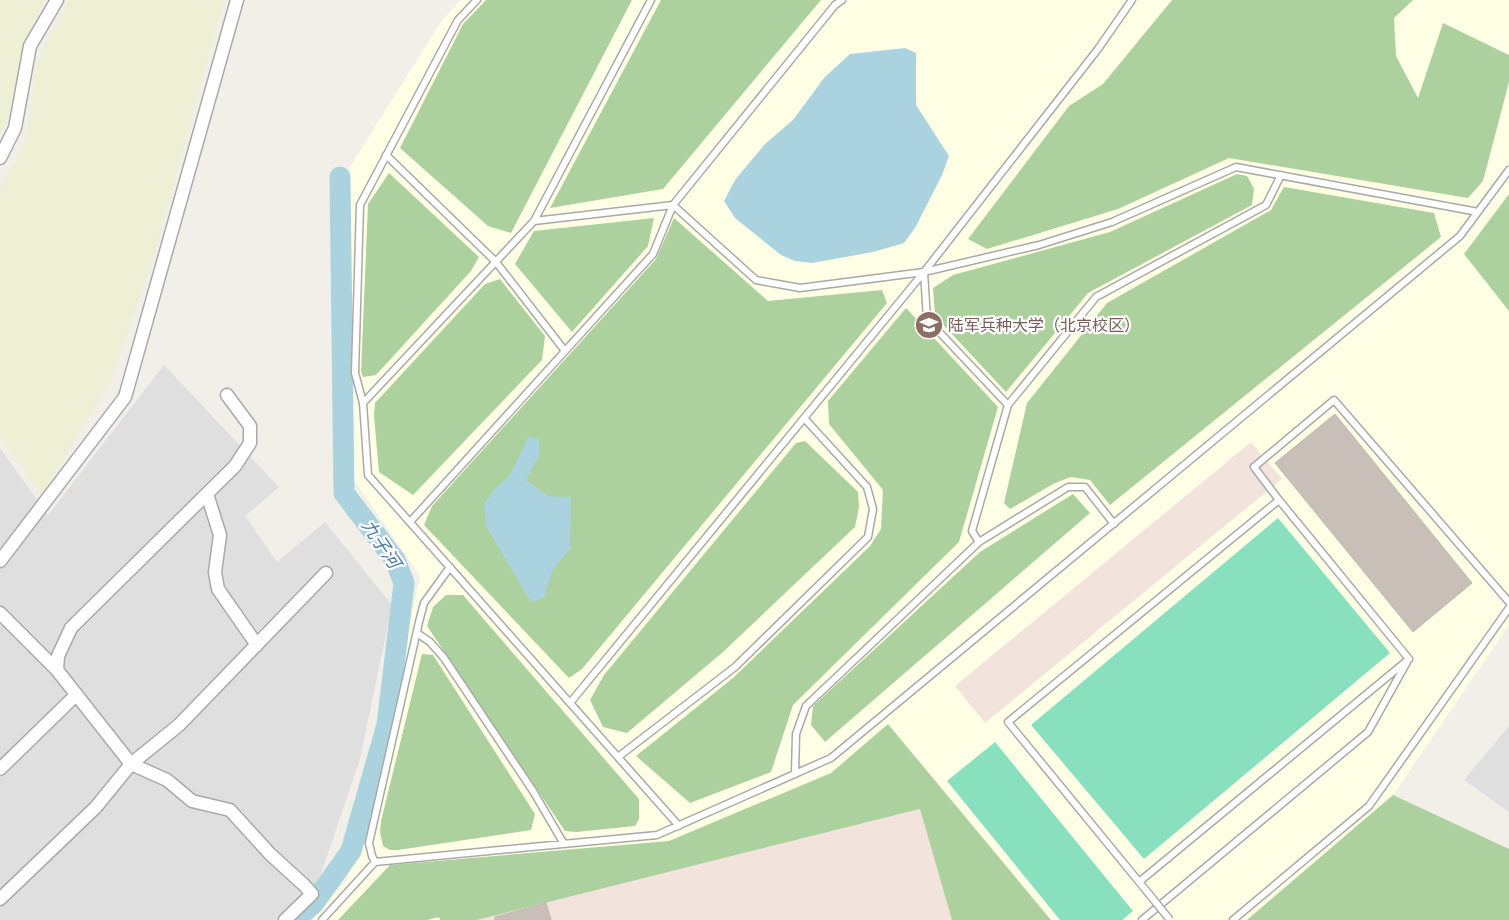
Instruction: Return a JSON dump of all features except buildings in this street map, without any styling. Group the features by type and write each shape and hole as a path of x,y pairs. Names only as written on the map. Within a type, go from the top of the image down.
{"street":[{"path":"0,158 16,128 30,46 57,0"},
{"path":"0,561 125,396 237,0"},
{"path":"57,670 58,656 71,628 207,494 234,466 250,443 250,426 227,395"},
{"path":"207,494 220,535 215,572 218,588 257,645"},
{"path":"0,899 96,807 131,764 179,725 326,573"},
{"path":"0,613 57,670 131,764 167,780 192,801 230,810 270,854 304,885 312,894 285,920"},
{"path":"0,769 76,695"}],"lane":[{"path":"477,0 458,20 360,205 355,373 363,404 368,475 679,826"},
{"path":"363,404 534,221 651,0"},
{"path":"410,522 653,254 673,205 834,5 842,0"},
{"path":"570,703 924,272 1098,49 1132,0"},
{"path":"386,155 496,262 565,351"},
{"path":"534,221 673,205 756,280 800,288 924,272 1039,245 1112,222 1236,167 1478,212"},
{"path":"322,920 375,862 657,835 831,758 1460,236 1509,170"},
{"path":"979,542 972,531 1008,405 1096,297 1266,205 1281,175"},
{"path":"924,272 927,319 1008,405"},
{"path":"1409,659 1254,467 1334,400 1509,602"},
{"path":"618,757 735,667 868,537 873,509 867,487 804,418"},
{"path":"795,774 796,734 806,706 979,542 1068,487 1085,487 1114,524"},
{"path":"1170,920 1008,722 1279,500"},
{"path":"375,862 369,843 424,603 450,567"},
{"path":"1232,920 1369,806 1509,608"},
{"path":"417,633 430,642 444,658 533,791 564,844"},
{"path":"1139,882 1409,659"},
{"path":"1142,920 1368,732 1409,659"}],"shaded area":[{"path":"0,0 45,0 30,30 8,118 0,134"},
{"path":"69,0 224,0 154,256 111,379 42,495 0,435 0,188 25,142 37,61"},
{"name":"陆军兵种大学（北京校区）","path":"461,0 1509,0 1509,625 1393,795 1247,920 306,920 346,882 366,829 420,576 352,477 346,173 443,19"},
{"path":"164,365 279,487 245,516 277,562 325,522 392,605 360,759 319,880 276,920 0,920 0,448 48,515"},
{"path":"1251,442 1282,479 985,723 955,686"},
{"path":"1509,726 1509,812 1464,780"},
{"path":"921,809 952,920 477,920"}],"green space":[{"path":"486,0 632,0 511,233 488,226 400,148 463,24"},
{"path":"661,0 821,0 663,189 550,208"},
{"path":"1172,0 1413,0 1394,18 1396,56 1418,98 1443,23 1509,55 1509,82 1483,181 1468,198 1229,158 1118,209 987,249 968,239 1069,106 1103,84"},
{"path":"389,173 479,257 471,271 376,375 363,377 361,372 368,204"},
{"path":"1237,174 1247,176 1254,189 1252,205 1088,293 1006,392 935,316 933,288 953,275 1110,232"},
{"path":"1284,187 1434,213 1441,237 1110,505 1090,480 1071,477 1055,483 1010,509 1004,503 1027,403 1107,303 1271,210"},
{"path":"1509,194 1509,311 1464,254"},
{"path":"654,218 648,246 572,332 515,264 534,231"},
{"path":"674,218 768,301 882,290 887,303 582,669 569,678 424,525 432,506 656,259"},
{"path":"500,279 545,336 542,360 413,495 379,472 374,416 375,403 485,284"},
{"path":"906,308 998,407 959,542 793,705 771,772 690,803 636,756 733,678 870,546 881,529 883,490 829,424 828,401"},
{"path":"805,441 858,492 859,507 855,527 723,652 627,733 603,727 590,700 604,675 796,443"},
{"path":"1073,494 1090,513 825,742 811,725 813,706 980,552"},
{"path":"1278,518 1390,653 1144,859 1031,725"},
{"path":"446,595 463,595 639,799 639,819 635,826 576,832 565,831 427,626 433,607"},
{"path":"422,654 433,655 535,814 531,830 398,850 390,850 383,846 380,832 381,821"},
{"path":"888,724 1051,920 952,920 920,809 477,920 440,920 439,917 427,920 338,920 390,865 669,841 831,773"},
{"path":"995,742 1133,911 1122,920 1060,920 947,781"},
{"path":"1393,795 1509,849 1509,920 1247,920"}],"water":[{"path":"905,48 916,53 916,105 949,156 942,175 915,228 904,243 873,252 812,263 795,261 781,255 735,218 724,201 735,180 765,144 793,120 824,78 850,54"},
{"path":"529,436 539,439 540,454 526,480 548,496 571,497 570,549 552,571 544,598 531,602 486,526 484,504 495,489 510,475"}],"waterway":[{"name":"九子河","path":"295,920 314,903 351,851 387,725 404,583 395,560 344,493 340,177"}],"place":[{"name":"陆军兵种大学（北京校区）","path":"929,325"}]}
